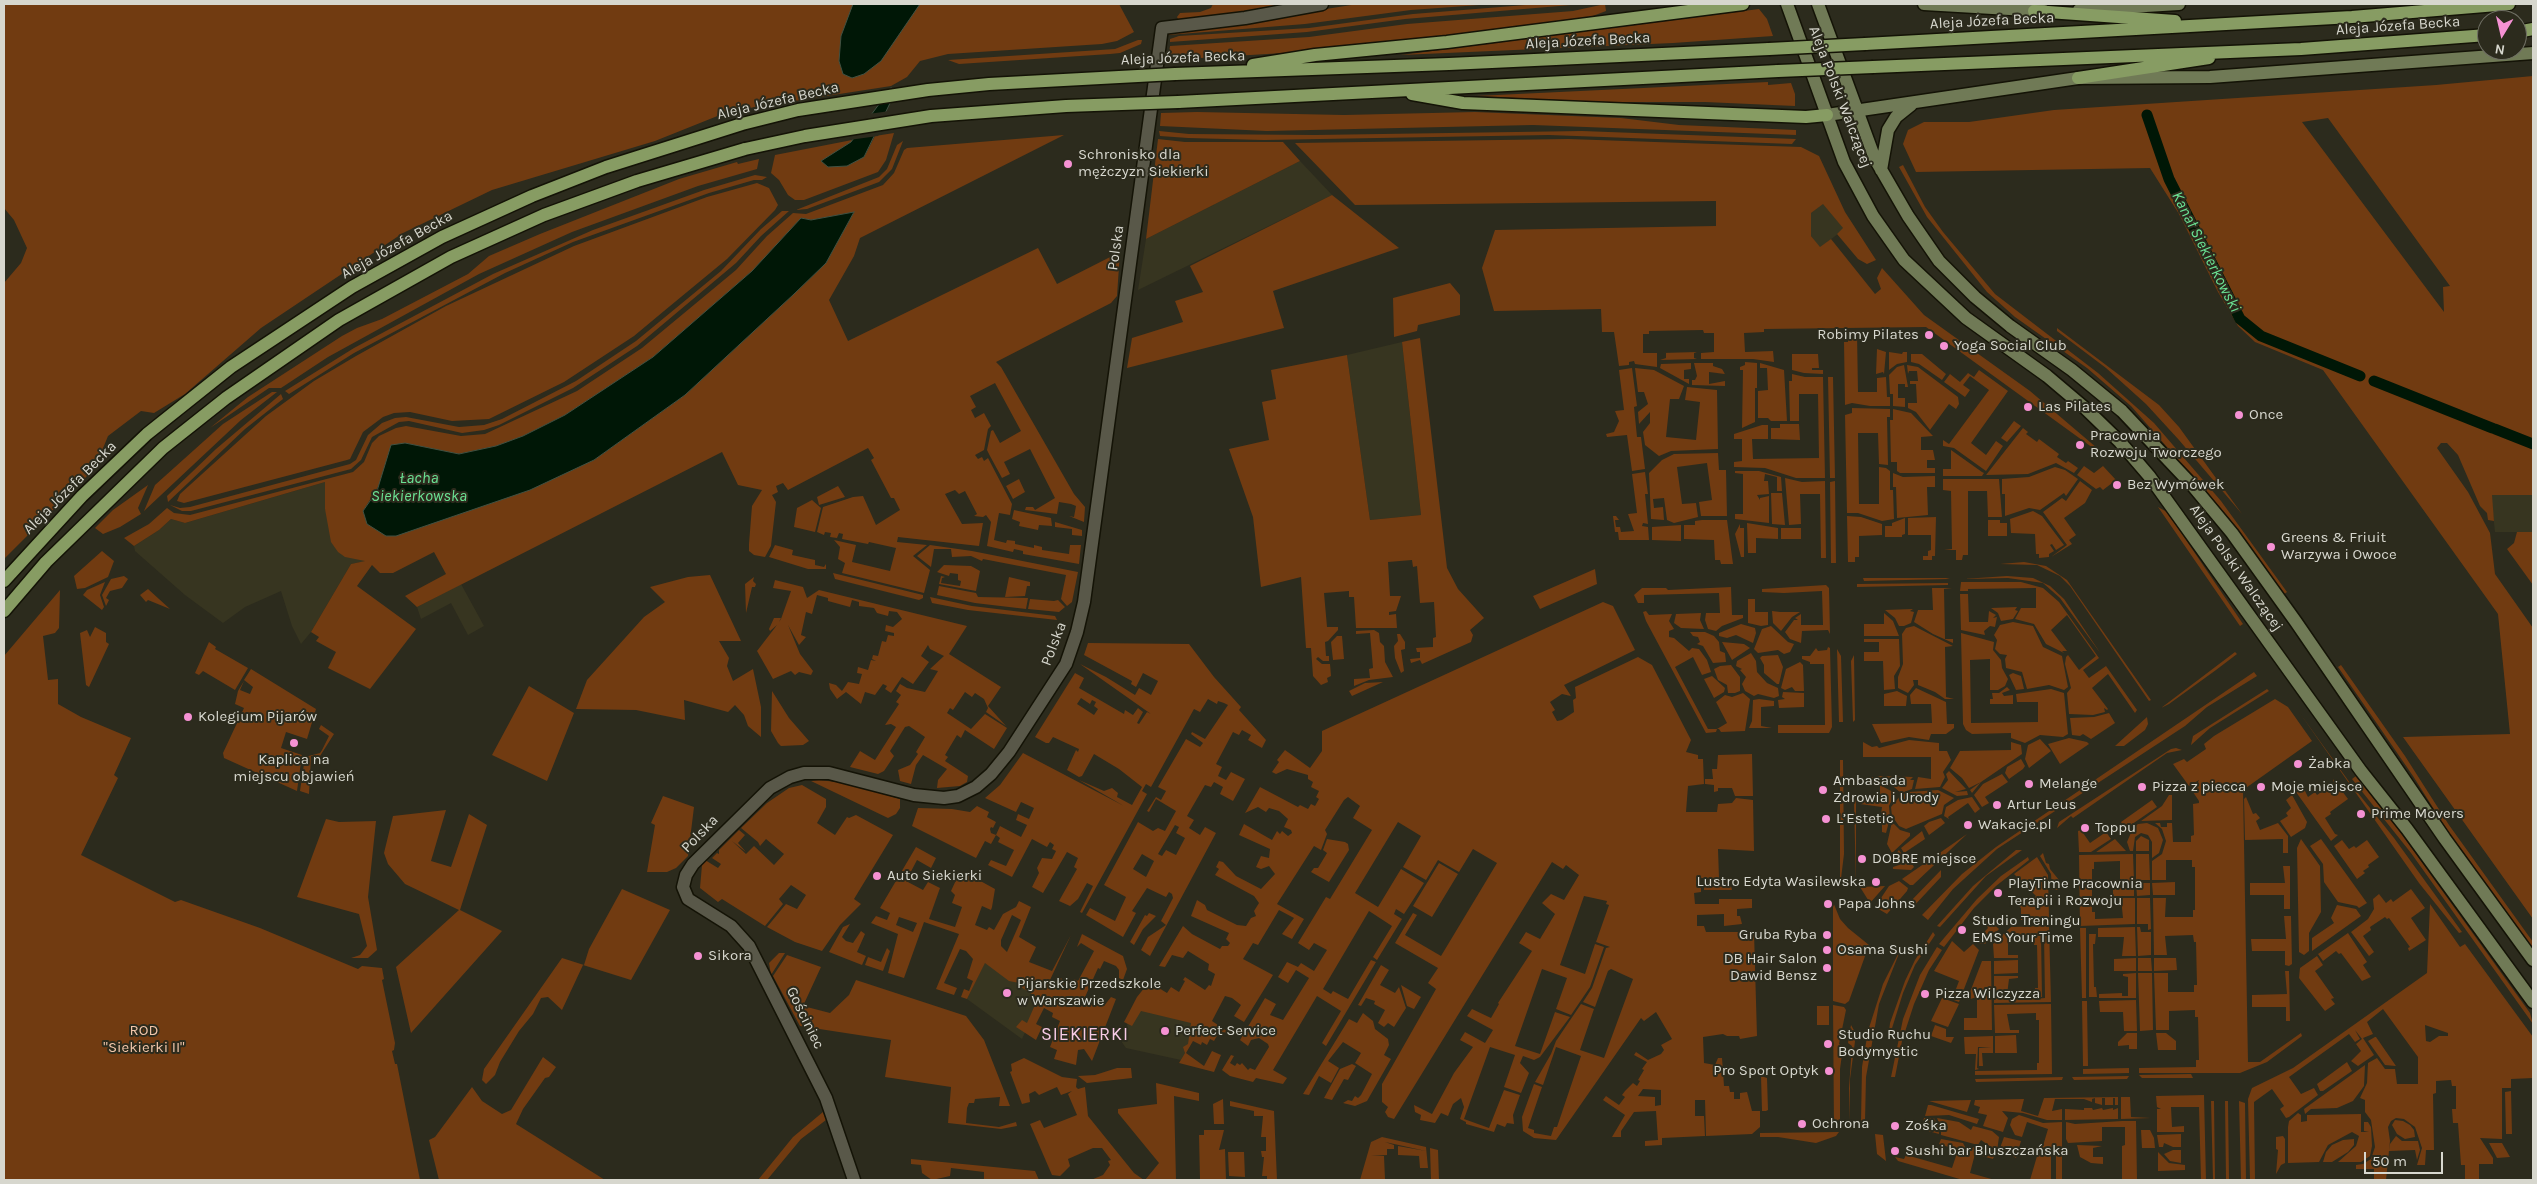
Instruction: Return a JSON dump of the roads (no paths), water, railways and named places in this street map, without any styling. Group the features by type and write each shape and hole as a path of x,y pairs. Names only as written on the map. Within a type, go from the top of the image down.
{"main road":[{"path":"1232,72 1286,59 1447,42 1743,4"},
{"name":"Aleja Polski Walczącej","path":"1787,4 1844,162 1873,216 1904,260 1966,318 2047,376 2086,409 2120,442 2150,477 2361,771 2407,829 2533,1002"},
{"name":"Aleja Polski Walczącej","path":"1818,4 1881,170 1908,216 1939,261 1975,296 2010,326 2072,370 2122,411 2163,453 2232,533 2296,622 2445,839 2533,960"},
{"name":"Aleja Józefa Becka","path":"1924,4 2034,11 2179,4"},
{"name":"Aleja Józefa Becka","path":"4,580 82,496 147,434 266,341 389,265 494,212 571,180 653,151 742,124 807,109 928,90 989,84 1175,74 1459,64 1865,44 2434,12 2509,4"},
{"path":"2034,11 2225,24"},
{"name":"Aleja Józefa Becka","path":"4,611 46,562 97,510 163,448 226,398 298,346 394,288 451,257 587,198 745,149 824,132 931,116 1066,106 1178,102 1778,71 2248,51 2477,36"},
{"path":"1392,90 1463,103 1806,117 1914,103 2248,51"},
{"path":"2078,78 2210,77 2533,53"},
{"path":"1881,170 1888,130 1896,117 1914,103"}],"street":[{"name":"Polska","path":"688,899 684,883 693,864 751,806 781,780 804,773 817,772 840,775 923,797 944,798 958,796 976,787 991,774 1009,752 1058,678 1075,640 1084,602 1162,28 1245,18 1322,4"},
{"name":"Gościniec","path":"688,899 730,926 750,946 826,1098 854,1180"}],"water":[{"path":"853,4 920,4 881,61 864,74 852,78 843,74 839,61 841,36"},
{"path":"891,88 892,99 864,157 847,166 828,167 821,161 851,142"},
{"name":"Łacha Siekierkowska","path":"854,212 826,263 794,294 685,395 594,460 530,490 396,536 386,536 367,524 363,511 377,491 391,445 405,443 459,454 496,446 523,436 565,415 653,357 752,271 801,218 811,220"}],"waterway":[{"name":"Kanał Siekierkowski","path":"2147,115 2169,179 2240,319 2261,336 2360,376"},
{"name":"Kanał Siekierkowski","path":"2374,381 2492,428"},
{"name":"Kanał Siekierkowski","path":"2495,429 2533,444"}],"place":[{"name":"Schronisko dla mężczyzn Siekierki","path":"1068,164"},
{"name":"Robimy Pilates","path":"1929,335"},
{"name":"Yoga Social Club","path":"1944,346"},
{"name":"Las Pilates","path":"2028,407"},
{"name":"Once","path":"2239,415"},
{"name":"Pracownia Rozwoju Tworczego","path":"2080,445"},
{"name":"Bez Wymówek","path":"2117,485"},
{"name":"Greens & Friuit Warzywa i Owoce","path":"2271,547"},
{"name":"Kolegium Pijarów","path":"188,717"},
{"name":"Kaplica na miejscu objawień","path":"294,743"},
{"name":"Żabka","path":"2298,764"},
{"name":"Melange","path":"2029,784"},
{"name":"Pizza z piecca","path":"2142,787"},
{"name":"Moje miejsce","path":"2261,787"},
{"name":"Ambasada Zdrowia i Urody","path":"1823,790"},
{"name":"Artur Leus","path":"1997,805"},
{"name":"Prime Movers","path":"2361,814"},
{"name":"L’Estetic","path":"1826,819"},
{"name":"Wakacje.pl","path":"1968,825"},
{"name":"Toppu","path":"2085,828"},
{"name":"DOBRE miejsce","path":"1862,859"},
{"name":"Auto Siekierki","path":"877,876"},
{"name":"Lustro Edyta Wasilewska","path":"1876,882"},
{"name":"PlayTime Pracownia Terapii i Rozwoju","path":"1998,893"},
{"name":"Papa Johns","path":"1828,904"},
{"name":"Studio Treningu EMS Your Time","path":"1962,930"},
{"name":"Gruba Ryba","path":"1827,935"},
{"name":"Osama Sushi","path":"1827,950"},
{"name":"Sikora","path":"698,956"},
{"name":"DB Hair Salon Dawid Bensz","path":"1827,968"},
{"name":"Pijarskie Przedszkole w Warszawie","path":"1007,993"},
{"name":"Pizza Wilczyzza","path":"1925,994"},
{"name":"Perfect Service","path":"1165,1031"},
{"name":"Studio Ruchu Bodymystic","path":"1828,1044"},
{"name":"Pro Sport Optyk","path":"1829,1071"},
{"name":"Ochrona","path":"1802,1124"},
{"name":"Zośka","path":"1895,1126"},
{"name":"Sushi bar Bluszczańska","path":"1895,1151"}],"district":[{"name":"SIEKIERKI","path":"1085,1035"}],"park label":[{"name":"ROD \"Siekierki II\"","path":"144,1040"}]}
